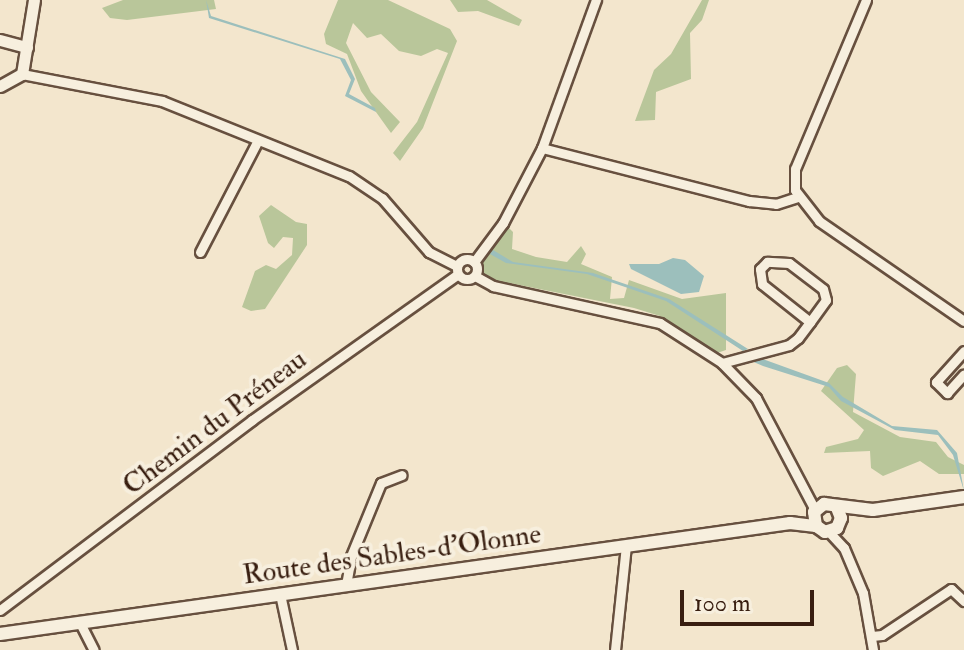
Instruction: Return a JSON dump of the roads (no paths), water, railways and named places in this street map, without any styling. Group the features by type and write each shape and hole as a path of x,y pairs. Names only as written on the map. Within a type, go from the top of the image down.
{"main road":[{"name":"Route des Sables-d'Olonne","path":"790,523 818,508 873,510 964,497"},
{"path":"818,508 831,526"},
{"path":"831,526 837,508"},
{"name":"Route des Sables-d'Olonne","path":"0,634 790,523 831,526 873,510"}],"street":[{"path":"22,74 34,0"},
{"path":"475,276 474,262 503,223 542,148 596,0"},
{"path":"866,0 795,169 798,197 819,221 964,321"},
{"path":"0,40 27,47"},
{"path":"0,86 22,74 126,91 258,140 372,189 429,252 458,270 466,280 475,276"},
{"path":"200,252 258,140"},
{"path":"542,148 749,201 776,204 798,197"},
{"path":"458,270 464,259 474,262"},
{"path":"722,363 789,345 810,322 826,300 823,289 789,263 767,262 760,269 762,284 810,322"},
{"name":"Chemin du Préneau","path":"0,610 458,270"},
{"path":"475,276 493,286 650,319 722,363 749,388 818,508"},
{"path":"964,351 936,382 947,393 964,374"},
{"path":"346,585 351,556 381,483 402,475"},
{"path":"831,526 863,593 873,650"},
{"path":"615,650 626,546"},
{"path":"872,636 882,635 951,589 964,601"},
{"path":"280,594 292,650"},
{"path":"80,623 94,650"}],"water":[{"path":"206,0 211,16 345,59 355,79 349,94 375,108 376,112 345,96 351,80 340,59 209,18"},
{"path":"493,250 513,262 593,273 669,299 748,349 743,351 666,301 587,274 506,263 490,254"},
{"path":"673,258 685,260 704,276 699,292 681,294 631,269 629,264 659,264"},
{"path":"752,355 829,383 843,397 892,426 937,430 957,453 964,491 953,455 938,435 895,430 841,401 829,387 763,366 749,360"}]}
